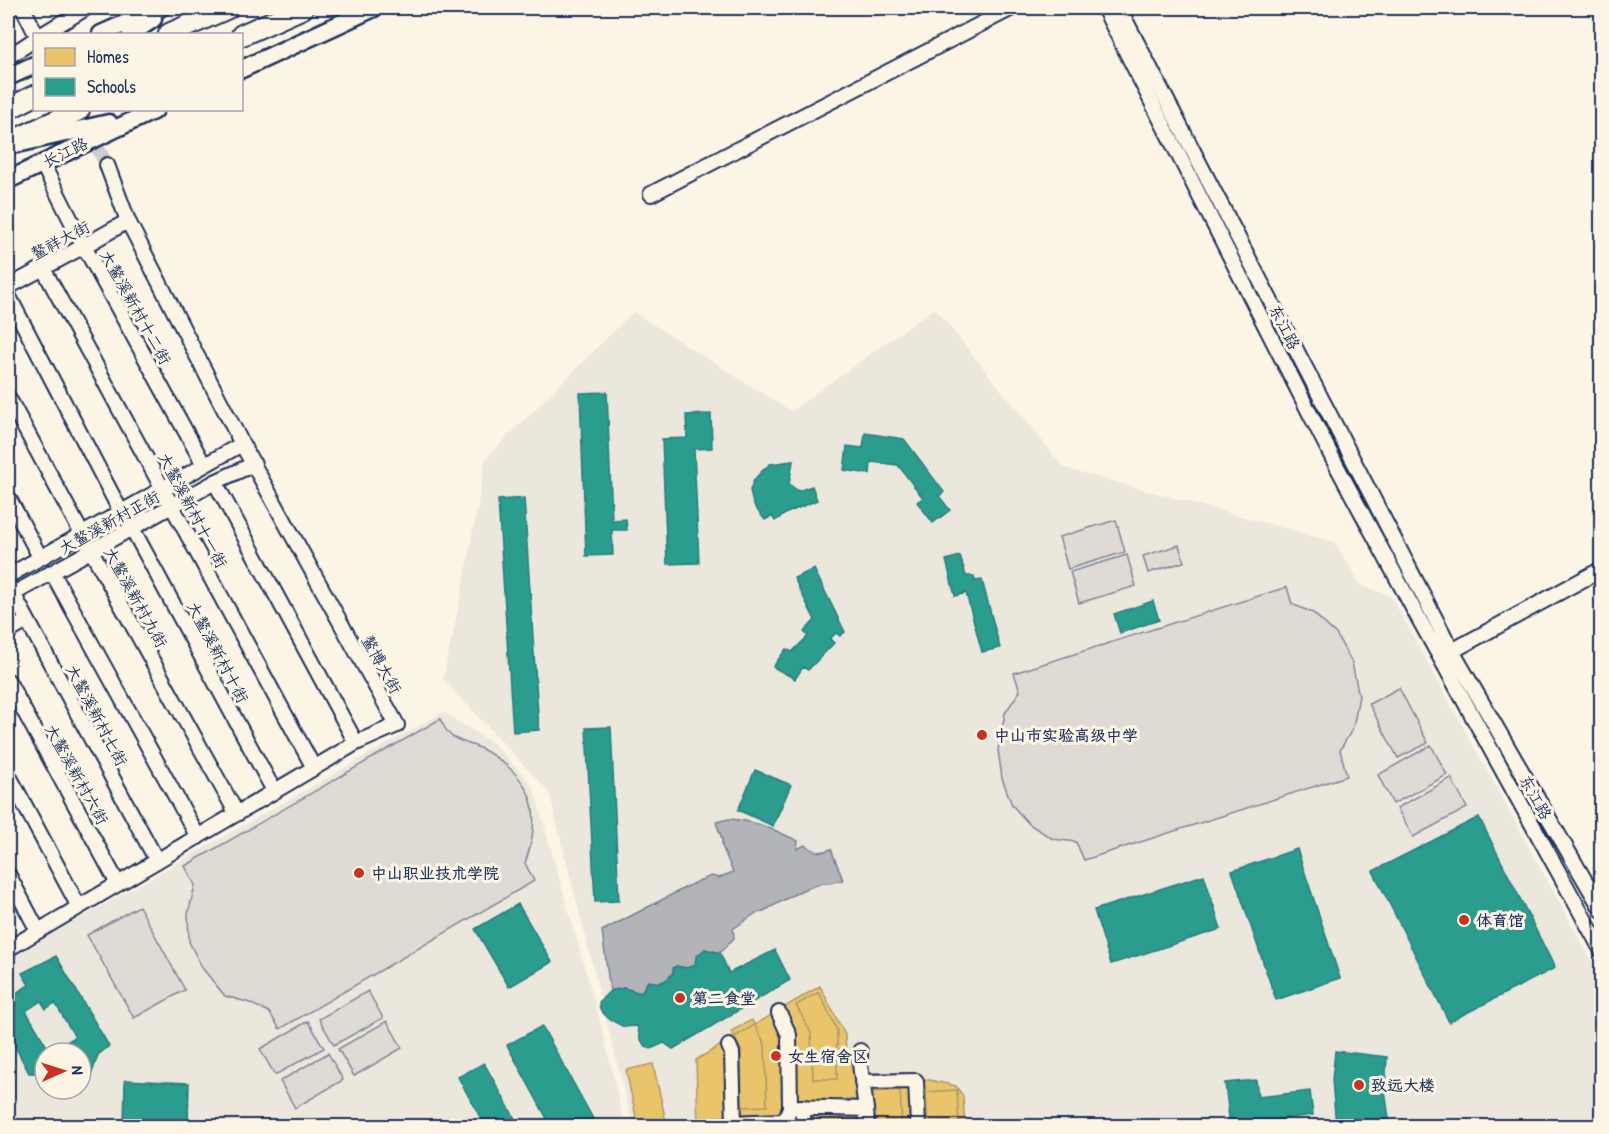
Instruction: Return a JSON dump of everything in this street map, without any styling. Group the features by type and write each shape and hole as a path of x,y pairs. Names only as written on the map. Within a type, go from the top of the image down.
{"highway":[{"path":"171,33 228,8"},
{"path":"243,35 303,8"},
{"path":"8,109 33,96"},
{"name":"长江路","path":"8,145 77,111"}],"main road":[{"path":"103,33 160,8"},
{"path":"132,33 168,8"},
{"path":"243,69 368,10"},
{"path":"8,77 33,65"},
{"name":"长江路","path":"8,180 153,111"},
{"path":"8,145 135,119"}],"street":[{"path":"23,8 36,33"},
{"path":"41,33 86,8"},
{"path":"651,194 1012,8"},
{"name":"东江路","path":"1104,8 1333,459 1447,655 1602,910"},
{"name":"东江路","path":"1119,8 1447,655 1602,951"},
{"path":"8,57 33,38"},
{"name":"大鳌溪新村十二街","path":"42,163 84,246 204,465"},
{"name":"鳌博大街","path":"8,949 356,743 397,725 242,444 128,221 107,165"},
{"name":"鳌祥大街","path":"8,287 128,221"},
{"name":"大鳌溪新村十一街","path":"43,268 314,768"},
{"path":"8,295 121,512"},
{"name":"大鳌溪新村九街","path":"8,397 237,814"},
{"name":"大鳌溪新村正街","path":"8,576 242,444"},
{"name":"大鳌溪新村正街","path":"10,589 52,573 216,482 255,464"},
{"path":"216,482 356,743"},
{"path":"8,496 40,557"},
{"name":"大鳌溪新村十街","path":"132,528 274,791"},
{"path":"1447,655 1602,569"},
{"path":"52,573 198,837"},
{"name":"大鳌溪新村七街","path":"10,589 157,861"},
{"path":"8,632 27,621"},
{"name":"大鳌溪新村六街","path":"8,681 118,884"},
{"path":"8,774 80,907"},
{"path":"8,874 38,931"},
{"path":"779,1013 789,1035 796,1107 804,1126"},
{"path":"729,1046 732,1053 734,1123 785,1121 796,1107"},
{"path":"860,1051 867,1126"},
{"path":"862,1082 916,1080 918,1126"},
{"path":"796,1107 866,1109"}],"shaded area":[{"name":"中山市实验高级中学","path":"935,308 1064,468 1335,542 1360,585 1391,596 1601,978 1601,1126 633,1126 549,792 443,679 465,577 486,458 633,312 791,411"},
{"path":"1116,520 1125,552 1068,569 1059,537"},
{"path":"1179,545 1184,562 1148,573 1143,556"},
{"path":"1127,555 1136,586 1079,603 1070,572"},
{"path":"1287,587 1292,604 1313,613 1336,634 1352,663 1359,696 1353,728 1340,750 1347,776 1084,860 1076,842 1053,839 1029,824 1012,805 1002,778 998,750 1005,713 1020,691 1014,673"},
{"path":"1399,688 1428,743 1398,758 1369,704"},
{"name":"中山职业技术学院","path":"443,712 494,744 533,786 603,1032 625,1126 8,1126 8,959"},
{"path":"440,719 450,735 484,750 501,761 524,784 530,798 534,827 525,863 534,881 280,1029 269,1012 247,1002 225,996 203,969 189,942 188,914 195,885 185,866"},
{"path":"1431,745 1447,775 1393,804 1378,775"},
{"path":"1451,778 1467,808 1413,837 1397,808"},
{"path":"729,819 756,824 781,833 798,841 797,849 805,845 818,852 831,849 843,880 823,883 802,890 756,913 733,929 734,938 720,953 705,949 696,957 695,965 687,968 676,966 663,982 648,981 641,993 624,988 610,991 602,931 694,883 711,876 719,878 733,872 722,846 716,822"},
{"path":"139,906 185,990 134,1018 87,935"},
{"path":"368,991 383,1018 334,1045 319,1019"},
{"path":"308,1021 324,1048 275,1075 260,1049"},
{"path":"387,1021 402,1048 354,1076 338,1049"},
{"path":"328,1053 343,1080 295,1108 280,1081"}],"building: Homes":[{"name":"女生宿舍区","path":"820,986 845,1035 846,1052 865,1073 908,1073 956,1086 963,1096 965,1126 698,1126 696,1060"},
{"path":"819,992 837,1030 837,1079 813,1079 811,1033 796,1005"},
{"path":"752,1020 765,1044 767,1106 742,1107 741,1050 731,1031"},
{"path":"653,1064 667,1126 638,1126 626,1070"},
{"path":"900,1090 902,1126 871,1126 869,1092"},
{"path":"957,1090 959,1126 928,1126 926,1092"},
{"path":"840,1111 841,1126 814,1126 813,1113"}],"building: Schools":[{"path":"607,392 612,520 626,519 627,530 612,530 613,555 586,556 580,393"},
{"path":"711,414 712,448 694,449 699,563 667,564 662,439 687,438 686,415"},
{"path":"865,433 904,439 944,492 939,496 950,510 933,523 917,502 923,498 898,465 871,462 870,474 844,470 847,446 863,448"},
{"path":"793,461 789,484 798,491 812,486 817,500 775,521 772,516 765,520 752,500 750,490 754,480 770,464"},
{"path":"524,498 539,730 513,732 498,500"},
{"path":"960,556 966,576 974,576 975,581 982,580 1000,648 982,652 966,593 955,596 946,560"},
{"path":"814,569 845,632 840,636 836,633 830,639 834,643 808,670 803,667 795,679 773,667 786,649 792,652 808,636 804,632 815,620 794,578"},
{"path":"1153,601 1159,620 1120,633 1114,614"},
{"path":"611,727 619,901 595,902 586,728"},
{"path":"755,770 791,785 773,826 738,810"},
{"name":"体育馆","path":"1479,817 1555,968 1449,1022 1373,871"},
{"path":"1297,849 1340,978 1276,1000 1232,871"},
{"path":"1204,875 1221,929 1111,964 1094,910"},
{"path":"518,904 552,962 509,987 475,929"},
{"name":"第二食堂","path":"705,949 720,953 729,973 775,950 790,980 673,1049 664,1043 651,1049 644,1045 637,1026 624,1027 609,1019 600,1010 599,1002 610,991 624,988 641,993 648,981 659,983 666,980 673,974 673,968 676,966 687,968 695,965 696,957"},
{"path":"56,956 109,1046 98,1055 93,1070 93,1041 68,1041 75,1037 55,1003 46,1009 41,1001 26,1011 44,1041 33,1041 33,1073 29,1073 8,1033 8,998 29,985 22,973"},
{"path":"542,1026 597,1126 551,1126 507,1045"},
{"name":"致远大楼","path":"1335,1051 1387,1057 1385,1090 1390,1126 1336,1126 1332,1080"},
{"path":"484,1063 519,1126 485,1126 458,1077"},
{"path":"125,1080 189,1083 188,1126 124,1126"},
{"path":"1256,1080 1258,1097 1310,1091 1313,1115 1256,1122 1257,1126 1230,1126 1225,1083"}],"tunnel":[{"path":"78,111 107,165"}],"place":[{"name":"中山市实验高级中学","path":"982,735"},
{"name":"中山职业技术学院","path":"359,873"},
{"name":"体育馆","path":"1464,920"},
{"name":"第二食堂","path":"680,998"},
{"name":"女生宿舍区","path":"776,1056"},
{"name":"致远大楼","path":"1359,1085"}]}
